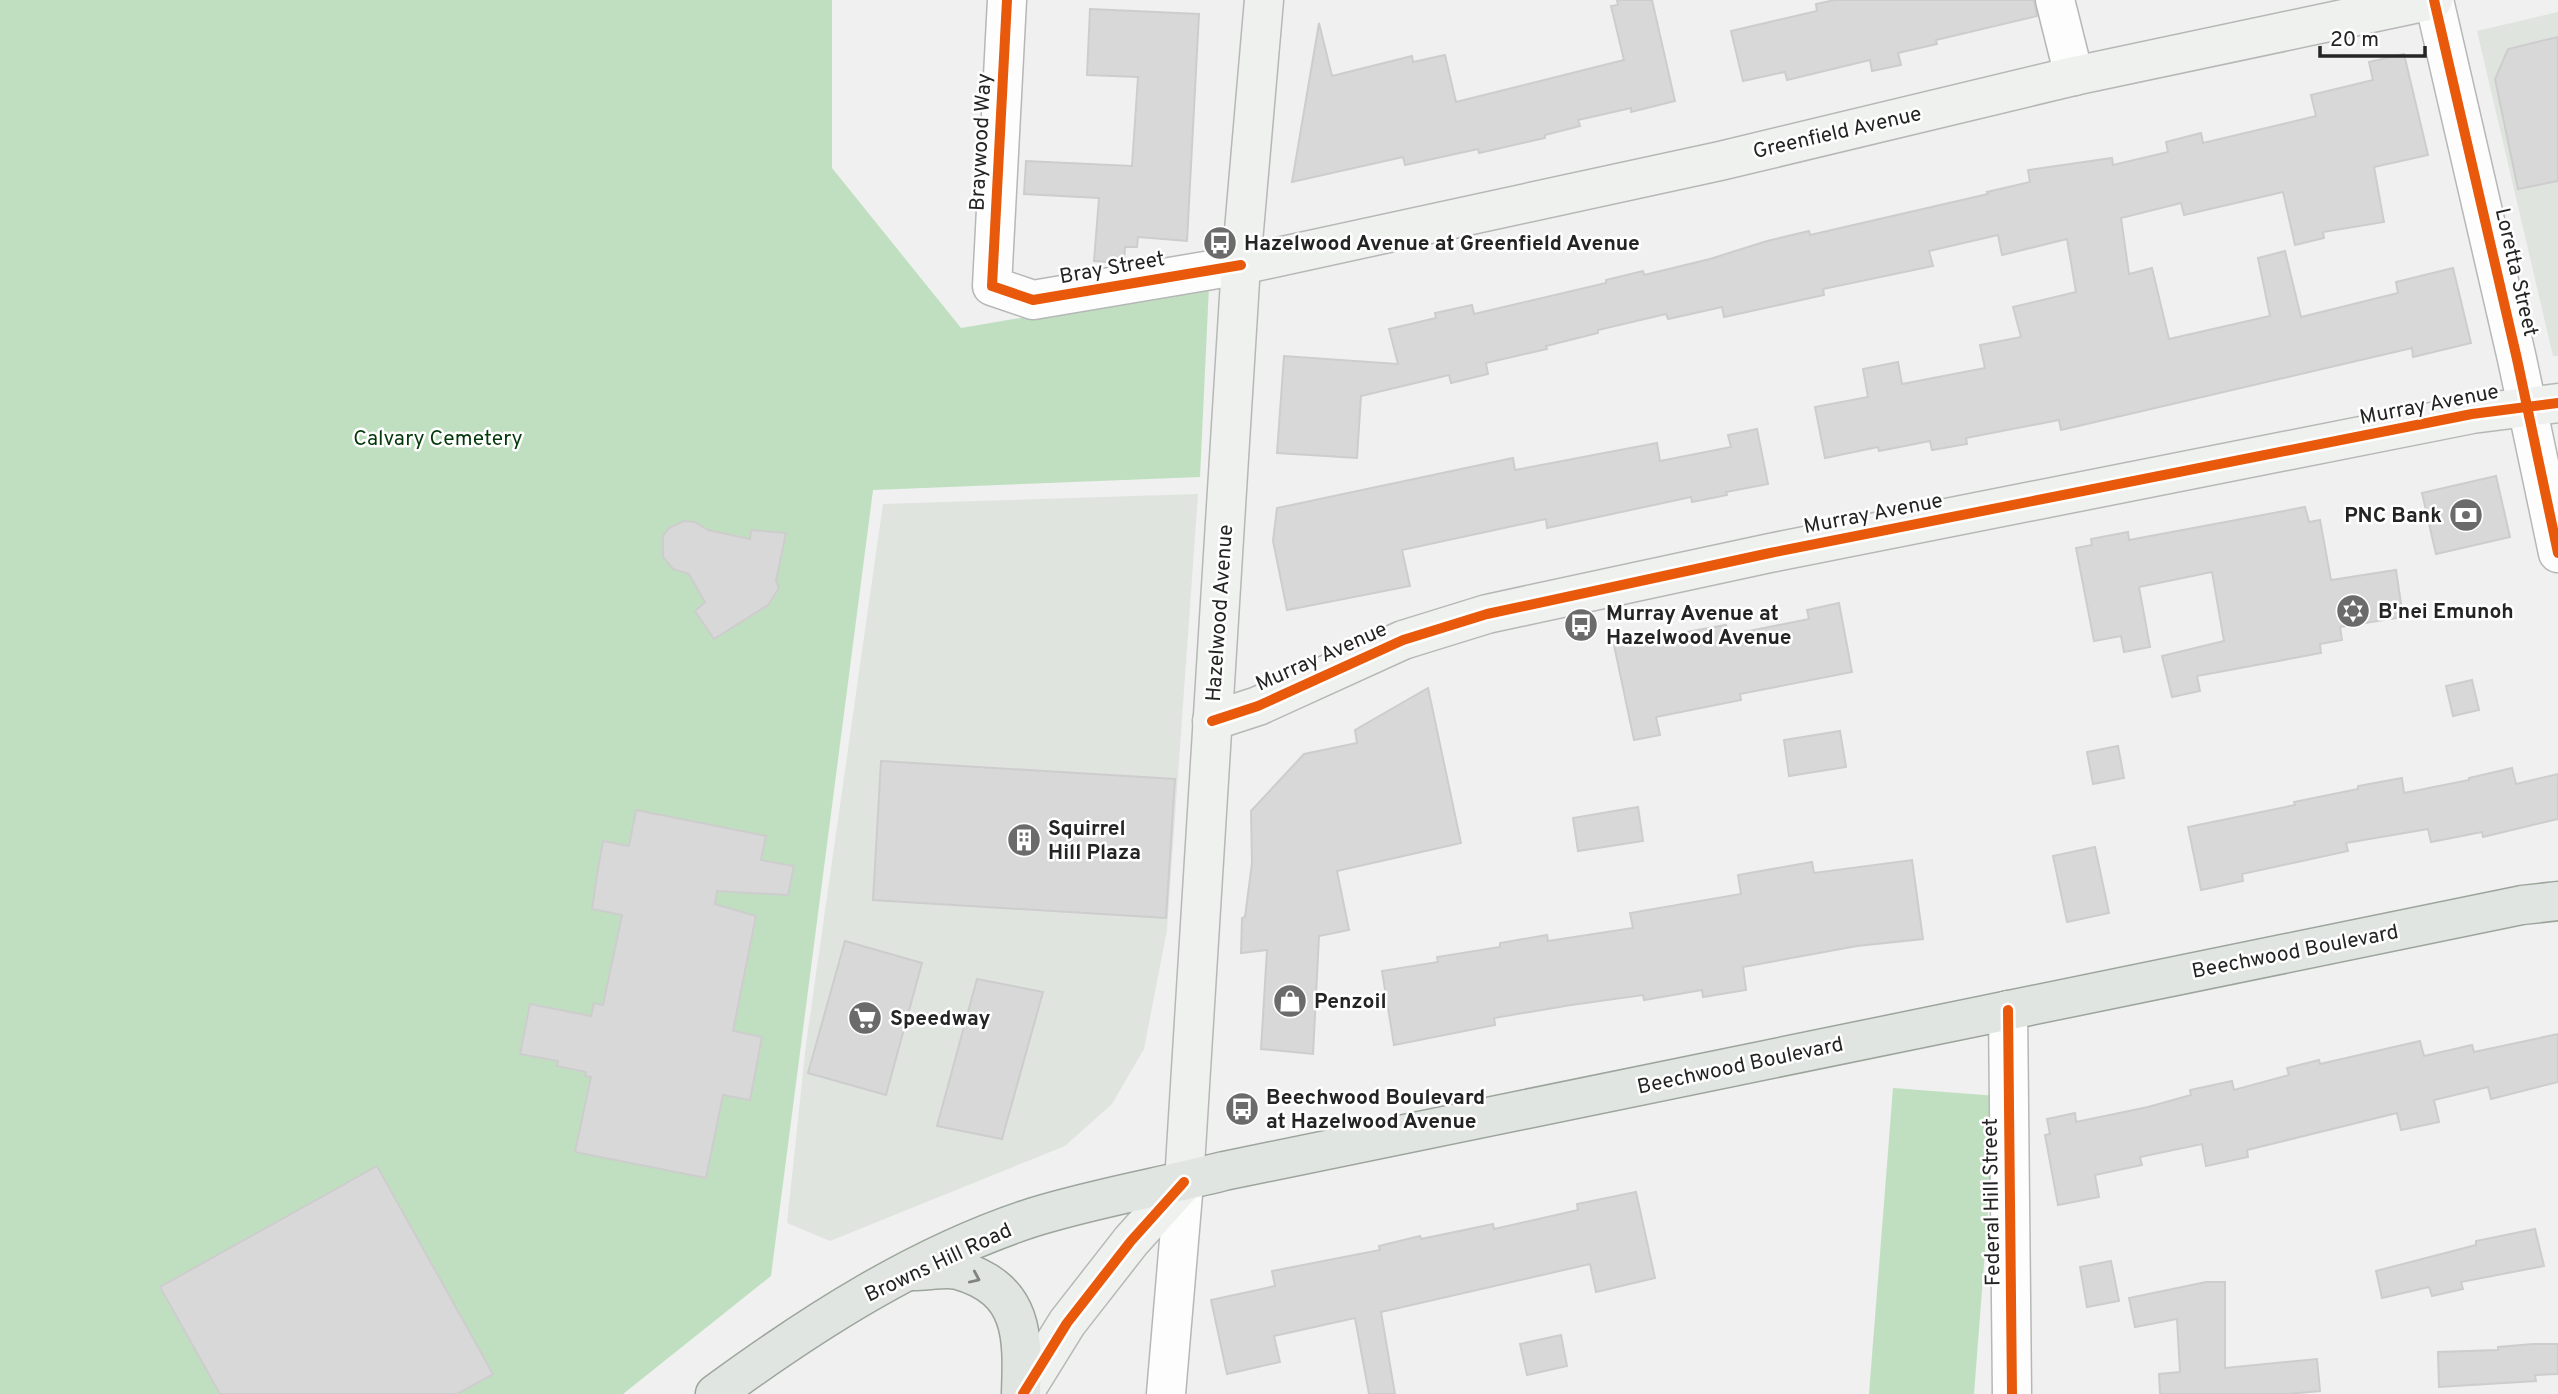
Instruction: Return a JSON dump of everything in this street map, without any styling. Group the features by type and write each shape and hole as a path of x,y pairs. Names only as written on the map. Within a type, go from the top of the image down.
{"main road":[{"name":"Hazelwood Avenue","path":"1184,1182 1241,265 1264,0"},
{"name":"Greenfield Avenue","path":"1241,265 1720,160 2074,76 2433,0"},
{"name":"Murray Avenue","path":"1212,721 1258,706 1404,640 1487,614 1770,553 2543,404"},
{"name":"Beechwood Boulevard","path":"1184,1182 2008,1010 2522,905 2558,901"},
{"name":"Browns Hill Road","path":"715,1394 832,1316 908,1271 1034,1217 1184,1182"},
{"path":"1022,1394 1073,1314 1130,1241 1184,1182"},
{"path":"908,1271 957,1270 992,1286 1012,1308 1023,1341 1022,1394"}],"street":[{"name":"Braywood Way","path":"992,286 1007,0"},
{"path":"2055,0 2074,76"},
{"name":"Loretta Street","path":"2433,0 2543,404 2558,554"},
{"name":"Bray Street","path":"992,286 1033,300 1241,265"},
{"name":"Federal Hill Street","path":"2008,1010 2012,1394"},
{"name":"Hazelwood Avenue","path":"1166,1394 1184,1182"}],"shaded area":[{"path":"2558,12 2558,356 2553,356 2477,31"},
{"path":"1198,494 1167,930 1144,1049 1112,1104 1065,1146 830,1241 787,1223 806,1044 883,504"}],"green space":[{"name":"Calvary Cemetery","path":"0,0 832,0 832,168 961,328 1209,286 1200,477 873,490 771,1276 623,1394 0,1394"},
{"path":"1893,1088 1997,1096 1974,1394 1869,1394"}],"building":[{"path":"1617,0 1652,0 1675,101 1631,112 1631,108 1578,120 1580,126 1545,135 1545,138 1479,153 1478,149 1405,165 1403,157 1292,182 1319,23 1332,76 1412,56 1413,62 1445,55 1456,102 1624,60 1611,6 1618,5"},
{"path":"1835,0 2034,0 2037,16 1936,40 1937,44 1898,53 1901,65 1872,71 1870,60 1787,80 1785,72 1743,81 1731,31 1817,11 1816,4"},
{"path":"1090,9 1199,14 1187,241 1138,237 1137,247 1125,247 1124,262 1119,263 1094,261 1099,198 1024,194 1026,161 1132,166 1138,77 1087,75"},
{"path":"2558,37 2558,181 2518,189 2495,79 2508,49"},
{"path":"2404,54 2428,155 2374,167 2384,222 2323,232 2324,238 2295,245 2283,192 2184,215 2181,203 2121,218 2129,274 2152,268 2169,339 2270,316 2258,258 2285,251 2301,317 2398,293 2396,282 2453,268 2471,343 2413,357 2412,348 2061,430 2059,420 1966,438 1967,444 1932,450 1930,441 1879,451 1878,447 1825,458 1815,407 1868,397 1863,369 1898,362 1902,384 1985,368 1980,345 2021,337 2013,307 2076,292 2067,239 2002,255 1998,235 1929,251 1933,266 1823,289 1824,295 1724,317 1722,307 1668,319 1666,314 1598,330 1598,333 1546,346 1547,349 1486,363 1488,374 1451,383 1449,375 1361,396 1357,458 1277,453 1284,356 1398,364 1389,329 1436,318 1435,313 1472,305 1474,314 1606,283 1606,280 1643,271 1644,275 1710,259 1809,231 1810,235 1988,194 1987,192 2030,182 2028,170 2112,158 2113,165 2168,152 2166,142 2201,133 2203,143 2316,116 2311,95 2373,80 2369,62"},
{"path":"1757,429 1768,484 1692,502 1691,497 1547,528 1546,519 1402,550 1410,586 1287,610 1273,541 1277,508 1513,458 1515,470 1657,443 1660,461 1731,447 1728,435"},
{"name":"PNC Bank","path":"2496,476 2510,537 2436,554 2422,493"},
{"path":"2305,507 2309,522 2320,520 2331,580 2396,570 2403,617 2340,627 2342,640 2320,644 2321,653 2197,676 2200,691 2172,697 2162,656 2224,641 2212,572 2139,587 2150,647 2124,652 2121,636 2094,641 2076,548 2092,545 2091,539 2128,532 2129,540"},
{"path":"684,521 695,522 708,530 750,539 751,530 786,533 776,581 779,588 768,605 714,639 695,611 705,602 689,574 673,569 663,557 663,536 669,528"},
{"path":"1839,603 1852,672 1740,694 1741,700 1656,717 1660,735 1634,740 1614,645 1726,625 1729,635 1809,619 1807,610"},
{"path":"2472,680 2479,710 2453,716 2446,686"},
{"path":"1428,688 1461,843 1337,871 1349,930 1319,936 1313,1054 1261,1049 1267,950 1241,953 1242,918 1245,917 1252,863 1251,811 1304,754 1357,743 1355,730"},
{"path":"1840,731 1846,767 1789,776 1784,740"},
{"path":"2118,746 2124,778 2093,784 2087,752"},
{"name":"Squirrel Hill Plaza","path":"881,761 1175,779 1166,918 873,900"},
{"path":"2512,768 2516,784 2558,774 2558,819 2483,837 2482,832 2431,842 2428,829 2346,843 2348,851 2242,874 2243,881 2201,890 2188,827 2295,805 2294,802 2358,789 2358,786 2402,778 2404,793"},
{"path":"1638,807 1643,841 1578,851 1573,818"},
{"path":"636,810 766,836 761,860 794,866 788,895 717,891 715,904 756,916 733,1031 762,1037 750,1100 723,1095 706,1178 575,1152 591,1077 585,1076 586,1072 557,1066 558,1061 520,1054 530,1004 591,1016 594,1003 603,1005 622,915 592,909 597,875 603,841 629,846"},
{"path":"2095,847 2109,913 2067,922 2053,856"},
{"path":"1912,860 1923,939 1857,946 1743,967 1746,990 1703,997 1702,990 1644,1000 1643,995 1571,1005 1494,1018 1495,1025 1394,1045 1382,971 1438,962 1437,957 1500,947 1500,943 1547,935 1548,941 1633,928 1630,913 1741,894 1738,875 1812,862 1814,873"},
{"name":"Speedway","path":"845,941 922,963 886,1095 808,1073"},
{"name":"Speedway","path":"977,979 1043,992 1002,1139 937,1126"},
{"path":"2558,1034 2558,1082 2491,1099 2488,1087 2434,1100 2439,1122 2401,1130 2397,1113 2247,1150 2248,1157 2206,1166 2202,1144 2140,1157 2142,1165 2095,1175 2099,1197 2058,1205 2045,1135 2050,1134 2047,1119 2075,1113 2076,1122 2148,1107 2191,1095 2190,1090 2232,1081 2234,1090 2289,1075 2287,1068 2319,1060 2320,1064 2420,1041 2424,1056 2472,1045 2474,1052"},
{"path":"377,1166 493,1374 457,1394 220,1394 160,1287"},
{"path":"1636,1192 1655,1278 1596,1292 1590,1264 1381,1312 1395,1394 1369,1394 1355,1318 1274,1336 1280,1362 1227,1374 1211,1300 1275,1286 1272,1271 1380,1250 1379,1246 1420,1236 1421,1239 1493,1224 1494,1229 1578,1210 1577,1204"},
{"path":"2535,1229 2544,1266 2461,1282 2463,1289 2432,1296 2429,1287 2382,1298 2376,1271 2476,1245 2476,1241"},
{"path":"2111,1261 2119,1301 2087,1307 2080,1267"},
{"path":"2206,1282 2225,1282 2225,1368 2317,1359 2320,1391 2288,1394 2160,1394 2159,1374 2180,1372 2177,1319 2135,1327 2129,1298"},
{"path":"1561,1335 1567,1366 1527,1375 1520,1344"},
{"path":"2558,1344 2558,1374 2535,1375 2536,1381 2439,1387 2438,1352 2498,1350 2498,1347"}],"cycle path":[{"path":"1007,0 992,286 1033,300 1241,265"},
{"path":"2434,0 2517,359 2558,553"},
{"path":"1212,721 1258,706 1403,640 1487,614 1770,553 2472,414 2558,403"},
{"path":"2008,1010 2012,1394"},
{"path":"1023,1394 1067,1323 1131,1241 1184,1182"}],"place":[{"name":"Hazelwood Avenue at Greenfield Avenue","path":"1220,243"},
{"name":"PNC Bank","path":"2466,515"},
{"name":"B'nei Emunoh","path":"2353,611"},
{"name":"Murray Avenue at Hazelwood Avenue","path":"1581,625"},
{"name":"Squirrel Hill Plaza","path":"1024,840"},
{"name":"Penzoil","path":"1290,1001"},
{"name":"Speedway","path":"865,1018"},
{"name":"Beechwood Boulevard at Hazelwood Avenue","path":"1242,1109"}]}
